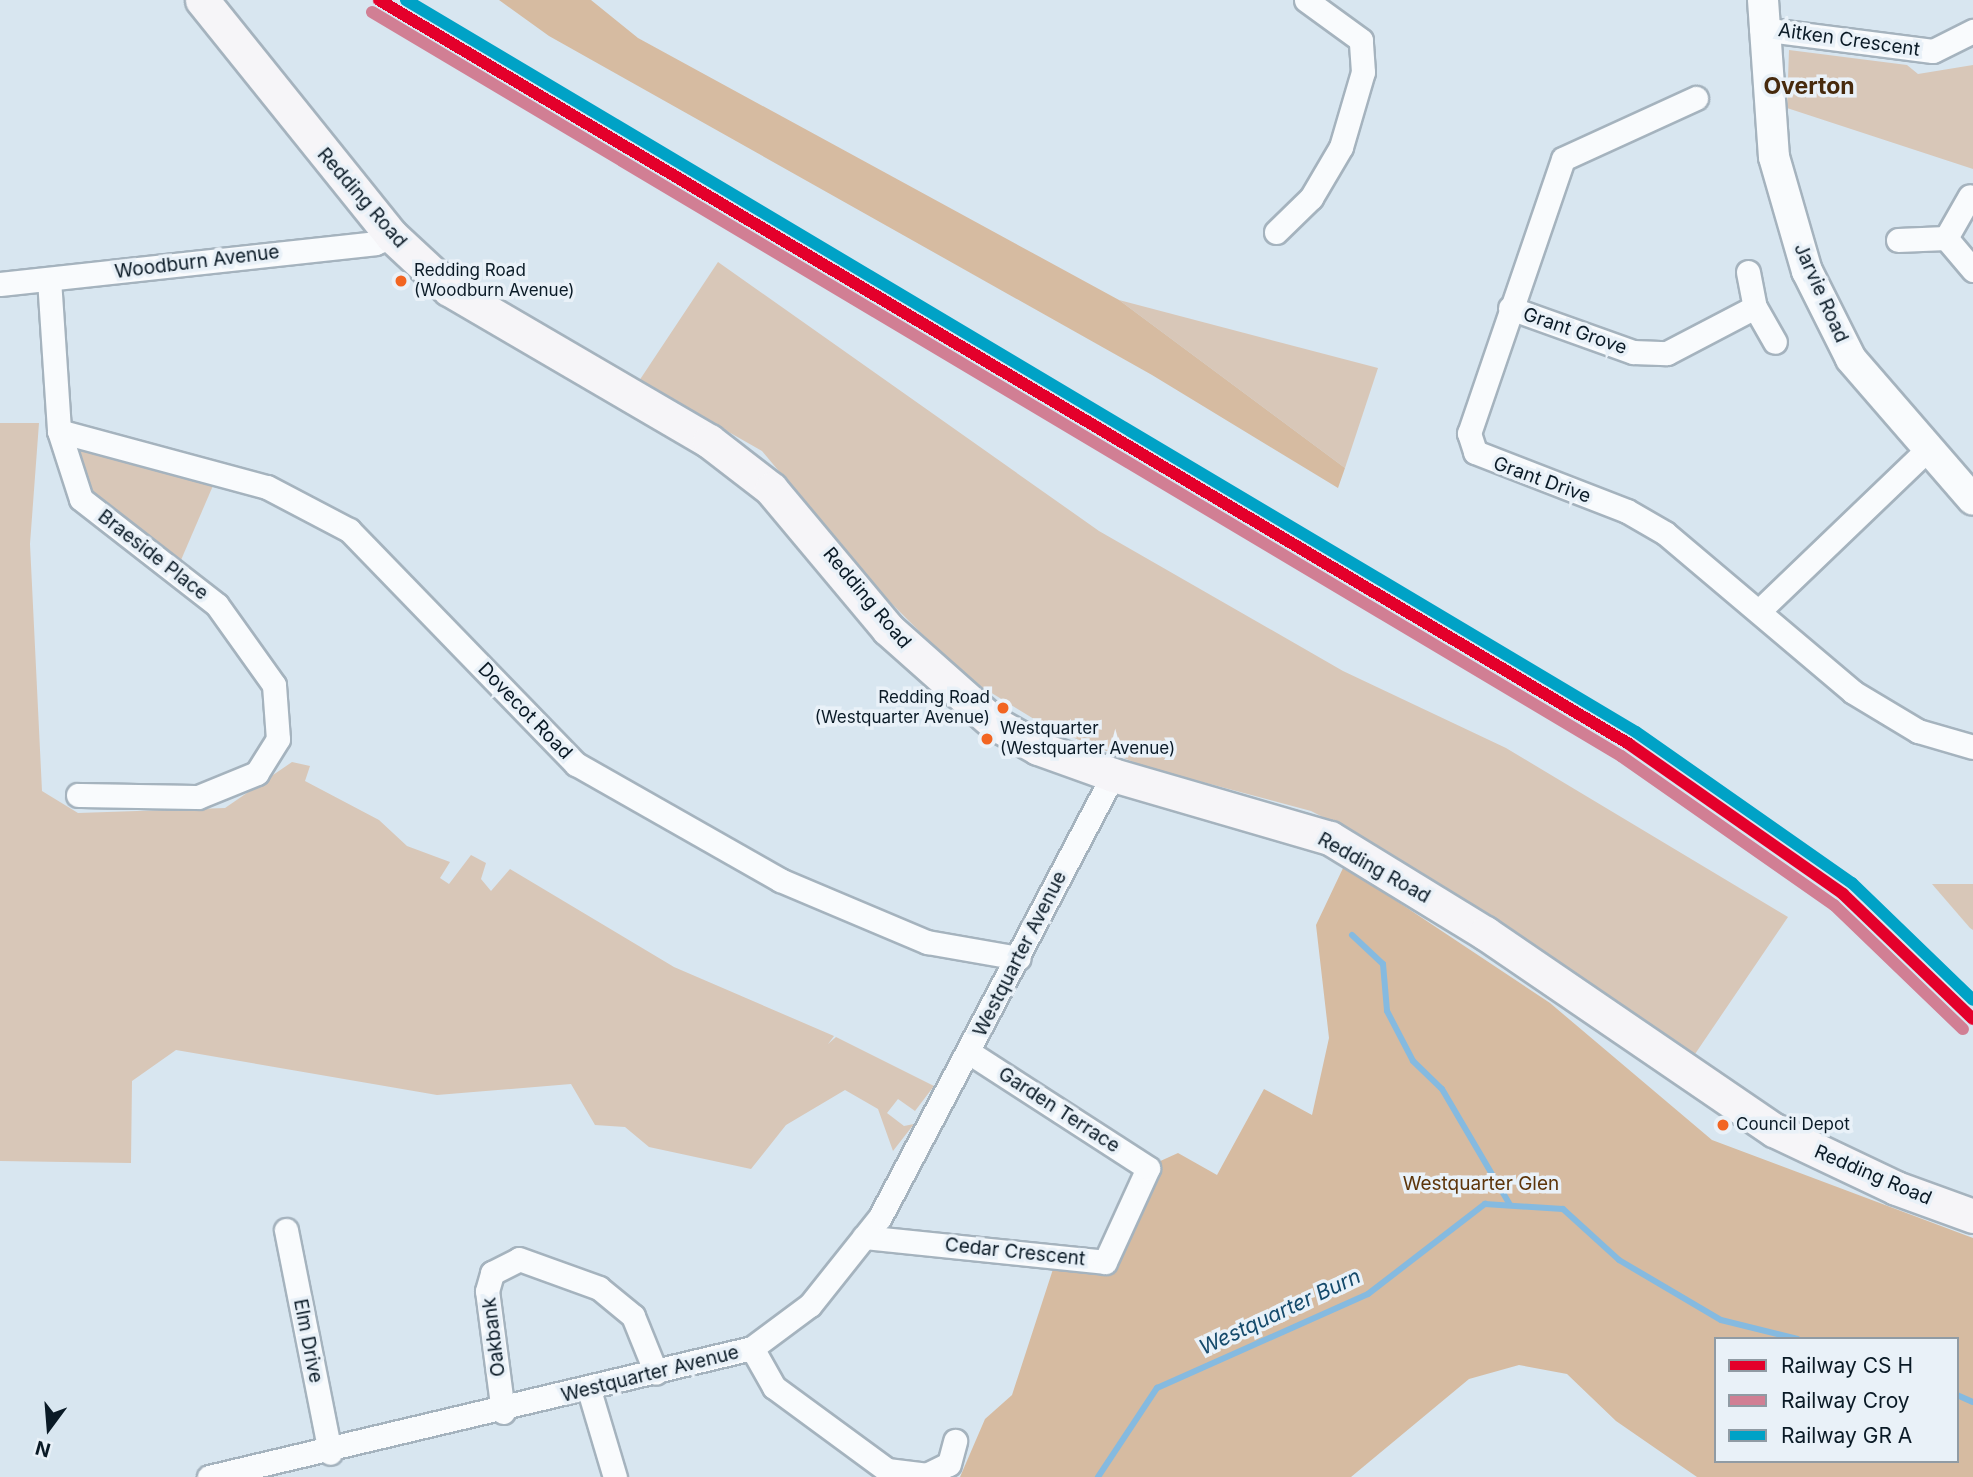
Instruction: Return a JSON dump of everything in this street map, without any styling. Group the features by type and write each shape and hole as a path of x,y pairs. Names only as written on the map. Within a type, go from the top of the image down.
{"main road":[{"name":"Redding Road","path":"202,0 392,236 449,289 709,441 771,489 888,629 994,723 1038,748 1113,775 1330,838 1485,933 1774,1130 1896,1188 1973,1216"}],"street":[{"path":"1276,233 1311,198 1341,147 1363,72 1361,40 1306,0"},
{"name":"Aitken Crescent","path":"1762,14 1933,51 1973,32"},
{"name":"Jarvie Road","path":"1762,14 1774,157 1807,271 1851,359 1925,452 1973,500"},
{"name":"Grant Drive","path":"1696,98 1563,159 1468,433 1475,452 1627,511 1665,533 1853,692 1918,731 1973,747"},
{"path":"1946,238 1970,195"},
{"name":"Woodburn Avenue","path":"0,284 375,243 392,236"},
{"path":"1898,240 1946,238"},
{"path":"1946,238 1973,270"},
{"path":"1748,272 1755,307 1775,342"},
{"name":"Braeside Place","path":"49,279 59,431 81,499 217,604 274,685 278,739 257,773 198,797 79,795"},
{"name":"Grant Grove","path":"1510,308 1633,352 1667,353 1755,307"},
{"name":"Dovecot Road","path":"59,431 267,487 349,530 576,764 780,880 927,942 1019,958"},
{"path":"1759,611 1925,452"},
{"name":"Westquarter Avenue","path":"209,1477 330,1453 503,1412 752,1348 810,1305 864,1237 969,1052 1113,775"},
{"name":"Garden Terrace","path":"969,1052 1148,1168"},
{"name":"Cedar Crescent","path":"864,1237 1105,1262 1148,1168"},
{"name":"Elm Drive","path":"286,1230 330,1453"},
{"name":"Oakbank","path":"503,1412 487,1292 492,1273 519,1259 598,1288 633,1316 656,1373"},
{"path":"752,1348 774,1387 887,1470 926,1475 949,1464 955,1441"},
{"path":"589,1390 615,1477"}],"shaded area":[{"path":"1789,50 1907,65 1918,74 1973,65 1973,169 1787,108"},
{"path":"718,262 1099,531 1343,671 1506,748 1788,917 1693,1057 1370,841 1311,811 1146,767 1047,727 964,676 882,594 762,451 639,381"},
{"path":"1119,300 1378,368 1345,468"},
{"path":"0,423 39,423 30,544 42,791 78,813 225,808 292,762 310,766 305,781 379,820 407,846 450,862 440,878 449,884 471,855 486,863 481,879 491,891 510,869 674,967 834,1036 828,1044 836,1037 934,1086 915,1111 898,1099 887,1113 904,1126 914,1124 893,1151 878,1109 845,1090 786,1125 751,1169 649,1147 625,1127 595,1125 571,1084 437,1095 176,1050 132,1081 131,1163 0,1161"},
{"path":"59,431 218,474 175,574 81,499"},
{"path":"1932,884 1973,884 1973,930 1970,928"}],"green space":[{"path":"499,0 591,0 638,38 1119,300 1345,468 1338,488 1152,375 549,36"},
{"name":"Westquarter Glen","path":"1344,866 1550,1003 1712,1140 1973,1238 1973,1477 1697,1477 1616,1421 1567,1374 1519,1365 1469,1379 1351,1477 960,1477 985,1419 1012,1395 1055,1263 1107,1267 1156,1163 1178,1153 1217,1175 1264,1089 1312,1115 1329,1038 1316,925"}],"waterway":[{"path":"1352,935 1383,964 1387,1011 1413,1061 1442,1089 1510,1205"},
{"name":"Westquarter Burn","path":"1098,1477 1157,1388 1368,1294 1485,1204 1563,1209 1619,1260 1721,1320 1790,1337"},
{"name":"Westquarter Burn","path":"1959,1396 1973,1402"}],"transit line":[{"path":"379,0 1629,744 1843,894 1973,1019"},
{"path":"406,0 1636,732 1852,883 1973,1000"}],"rail line":[{"name":"Croy","path":"372,12 1621,756 1834,905 1963,1029"}],"place":[{"name":"Redding Road (Woodburn Avenue)","path":"401,281"},
{"name":"Redding Road (Westquarter Avenue)","path":"1003,708"},
{"name":"Westquarter (Westquarter Avenue)","path":"987,739"},
{"name":"Council Depot","path":"1723,1125"}],"district":[{"name":"Overton","path":"1809,86"}]}
